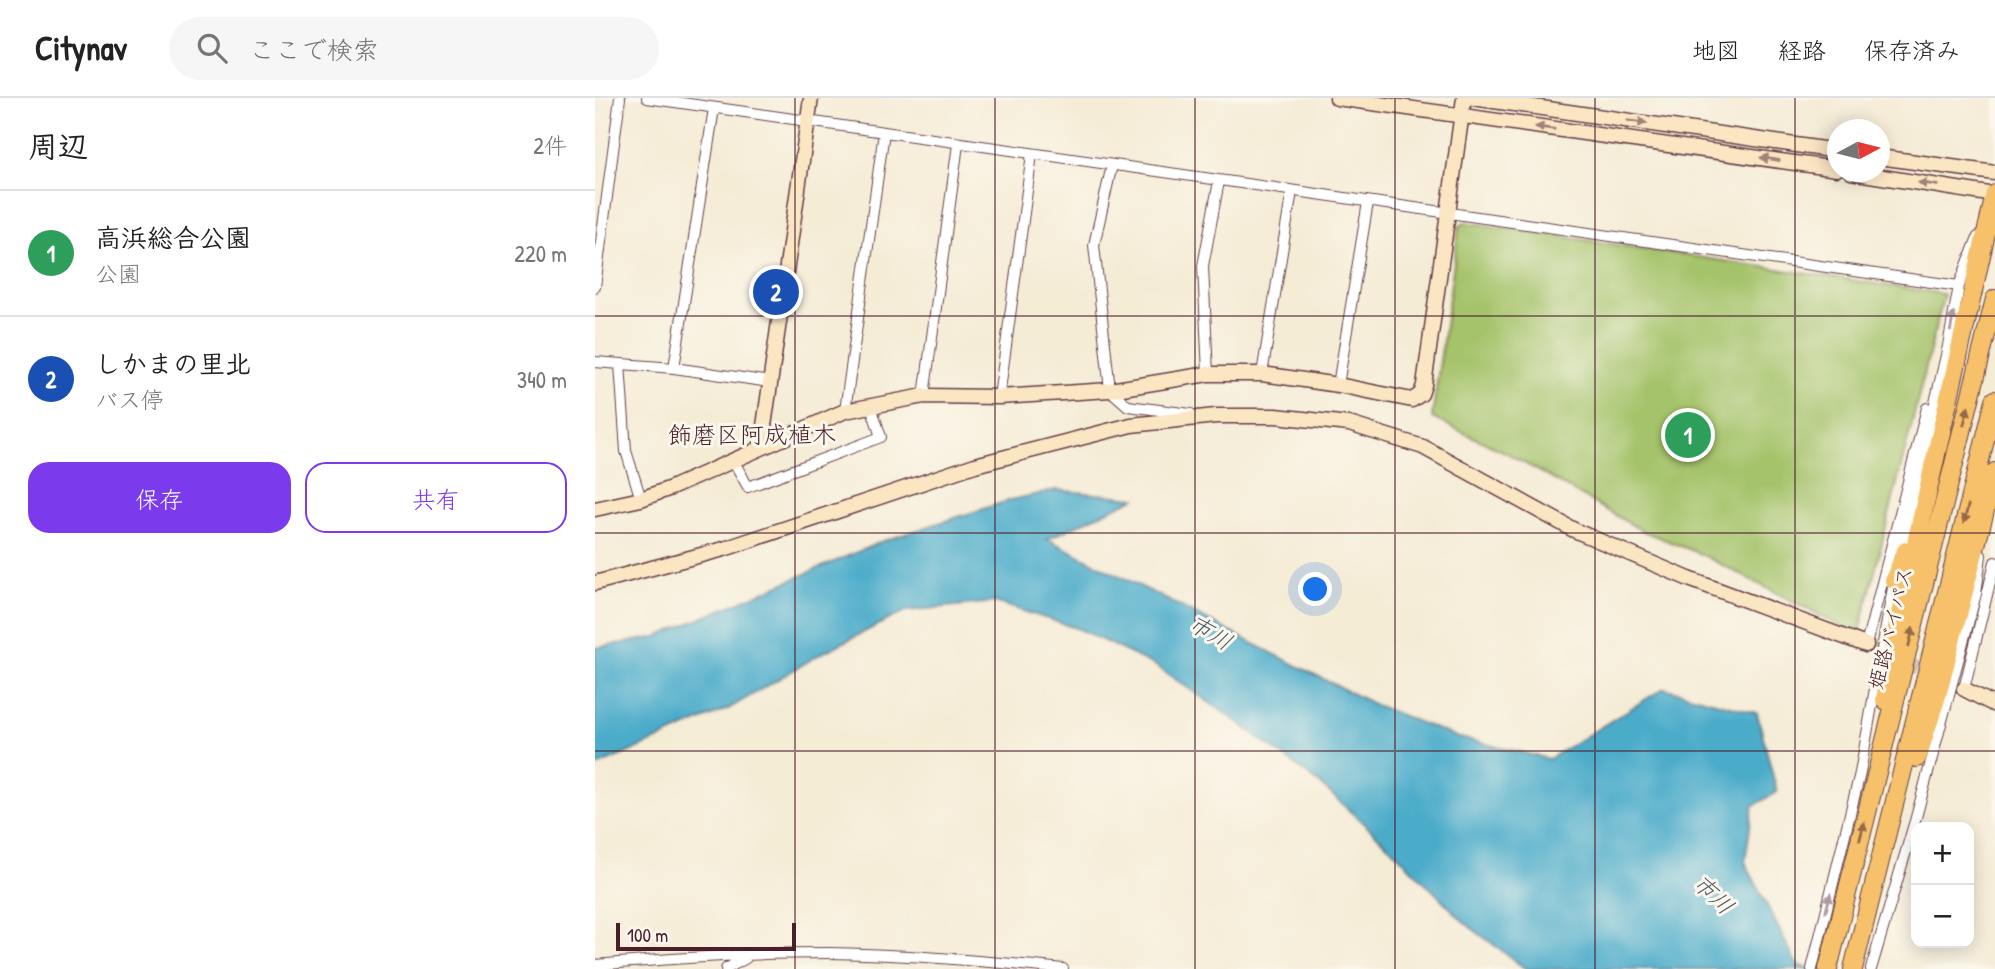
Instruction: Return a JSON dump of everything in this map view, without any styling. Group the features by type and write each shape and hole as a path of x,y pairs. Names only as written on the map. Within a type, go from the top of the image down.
{"highway":[{"path":"1828,969 1871,794 1895,636 1995,194"},
{"name":"姫路バイパス","path":"1884,698 1995,299"},
{"path":"1929,719 1995,400"},
{"path":"1853,969 1868,911 1929,719 1995,471"},
{"path":"1894,580 1925,507"}],"street":[{"path":"595,287 620,98"},
{"path":"647,98 1959,286"},
{"path":"761,447 811,98"},
{"path":"1337,98 1827,168"},
{"path":"595,509 642,499 845,411 924,396 999,397 1110,390 1208,374 1262,374 1338,385 1412,400 1421,394 1424,384 1464,98"},
{"path":"1473,98 1827,150"},
{"path":"674,368 715,108"},
{"path":"845,411 884,132"},
{"path":"924,396 958,144"},
{"path":"999,397 1032,154"},
{"path":"1890,158 1995,173"},
{"path":"1112,165 1094,245 1110,390 1128,406 1216,416"},
{"path":"1812,969 1860,773 1884,698 1894,580 1947,351 1959,286 1995,194 1890,178"},
{"path":"1208,374 1203,266 1219,181"},
{"path":"1262,374 1292,191"},
{"path":"1338,385 1368,202"},
{"path":"595,583 724,549 975,465 1131,425 1216,416 1276,416 1349,424 1423,447 1574,530 1689,579 1866,645 1936,377 1947,351"},
{"path":"595,362 674,368 770,382"},
{"path":"621,364 626,451 642,499"},
{"path":"733,460 748,487 835,456 881,437 871,406"},
{"path":"1995,562 1964,689 1995,705"},
{"path":"1871,969 1915,821 1929,719"},
{"path":"595,965 664,958 829,953 947,958 1063,969"},
{"path":"726,969 750,956"}],"green space":[{"path":"1465,222 1944,294 1860,631 1854,633 1701,554 1643,531 1505,452 1432,418 1459,227"}],"water":[{"name":"市川","path":"1056,490 1135,498 1047,539 1373,704 1456,737 1549,759 1664,688 1757,713 1777,792 1753,806 1745,862 1797,965 1810,969 1526,969 1465,923 1393,850 1319,783 1239,723 1156,666 1079,629 995,602 906,611 822,653 728,709 595,767 595,648 657,637 883,541 1011,500"}],"tunnel":[{"path":"1866,645 1935,676"}],"place":[{"name":"しかまの里北","path":"776,292"},
{"name":"高浜総合公園","path":"1688,435"}],"district":[{"name":"飾磨区阿成植木","path":"752,434"}]}
